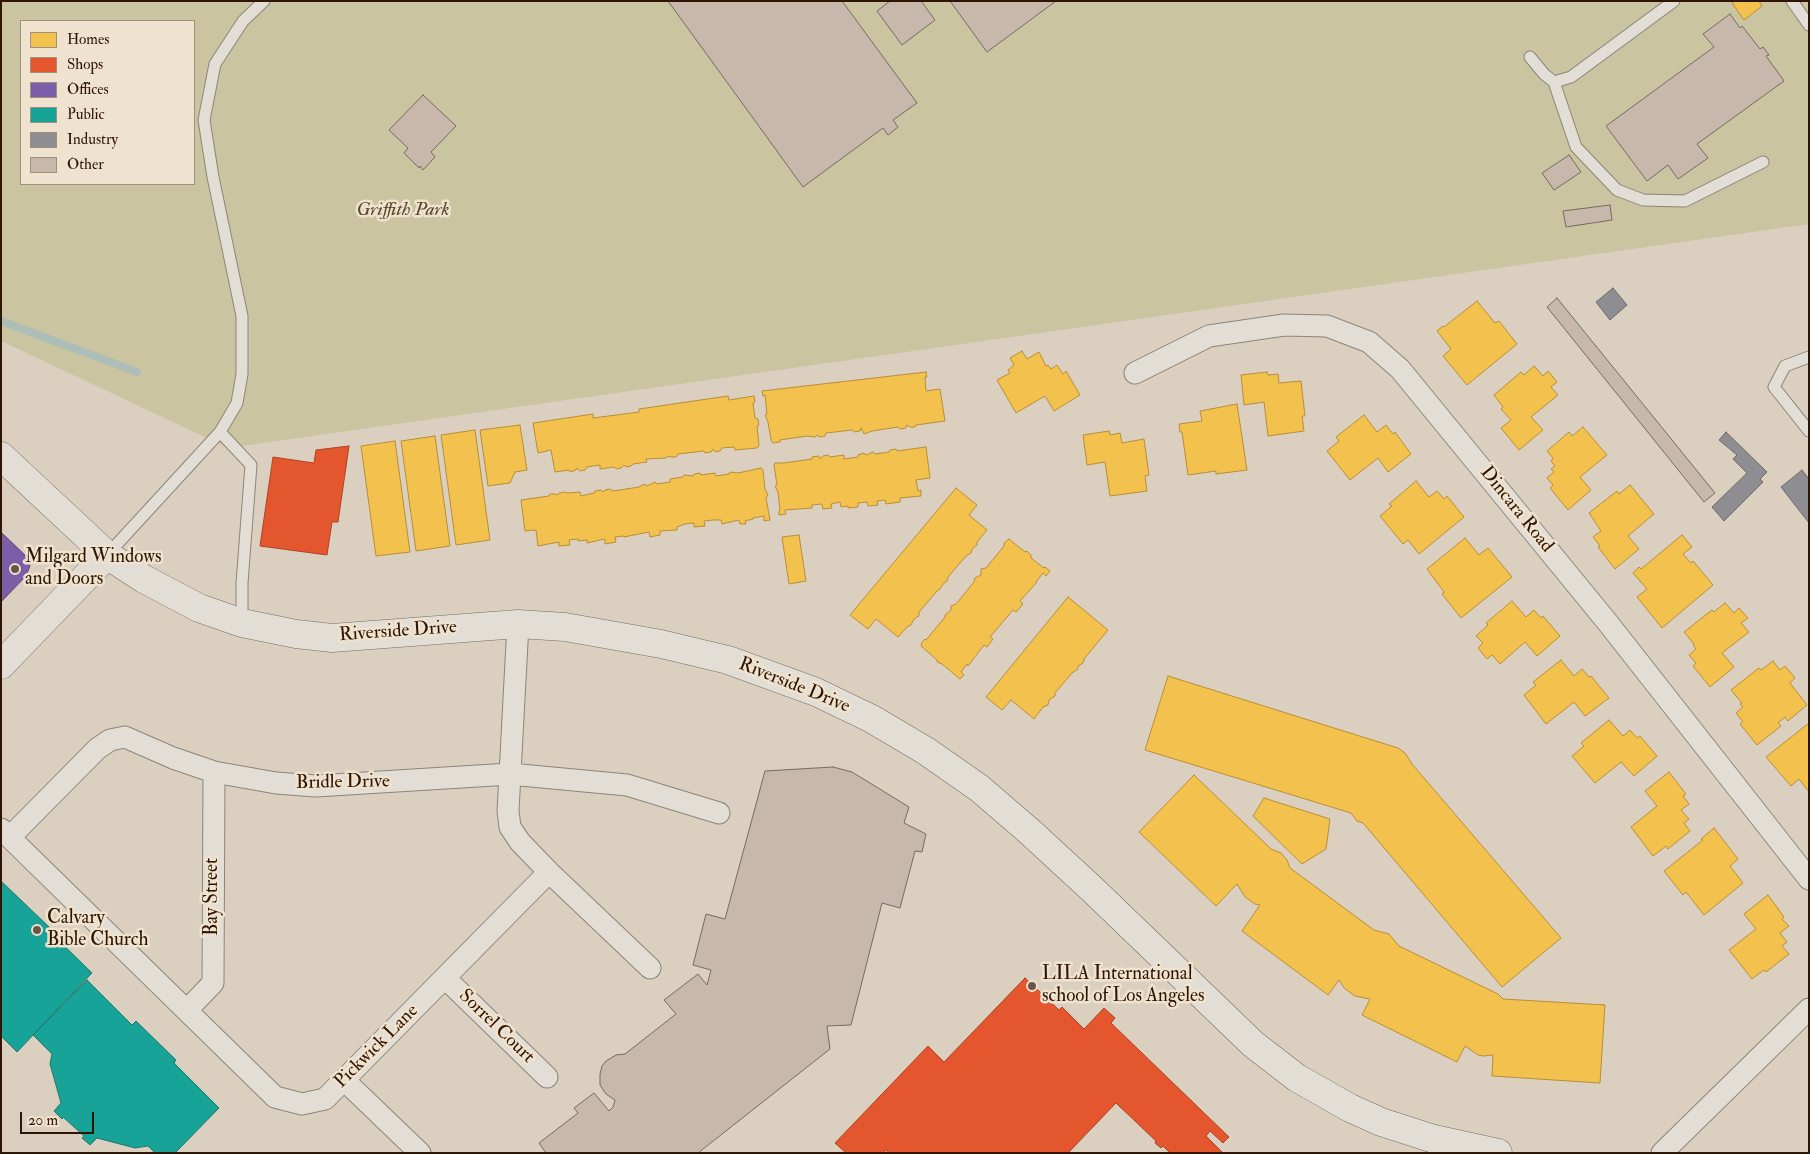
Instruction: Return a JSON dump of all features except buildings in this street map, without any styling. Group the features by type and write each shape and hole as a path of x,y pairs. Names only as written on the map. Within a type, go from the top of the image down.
{"main road":[{"name":"Riverside Drive","path":"1,456 107,555 144,579 199,608 242,623 296,634 332,638 518,624 575,629 661,644 728,660 816,692 872,719 926,751 978,788 1029,831 1093,890 1253,1044 1297,1078 1350,1108 1381,1122 1434,1140 1498,1153"},
{"path":"1,665 107,555"}],"street":[{"name":"Dincara Road","path":"1135,373 1209,336 1284,326 1327,326 1368,342 1400,369 1602,615 1809,880"},
{"path":"518,624 508,810 510,827 520,842 549,872 650,968"},
{"name":"Bridle Drive","path":"6,833 97,749 110,740 125,737 173,758 214,772 276,783 316,786 510,774 627,784 719,813"},
{"name":"Bay Street","path":"187,1010 213,983 214,772"},
{"name":"Pickwick Lane","path":"6,833 275,1097 302,1104 325,1099 549,872"},
{"name":"Sorrel Court","path":"445,978 547,1077"},
{"path":"1662,1153 1809,1009"},
{"path":"344,1080 420,1153"}],"lane":[{"path":"107,555 220,432 237,403 242,374 242,316 213,177 204,120 215,64 243,20 264,1"},
{"path":"1554,82 1571,77 1674,1"},
{"path":"1792,1 1809,25"},
{"path":"1530,57 1544,74 1554,82 1576,147 1617,190 1643,200 1685,201 1763,162"},
{"path":"1809,357 1785,366 1774,387 1809,431"},
{"path":"220,432 251,465 242,583 242,623"}],"green space":[{"name":"Griffith Park","path":"1,1 1809,1 1809,224 228,448 1,341"}],"waterway":[{"path":"1,321 137,372"}],"place":[{"name":"Milgard Windows and Doors","path":"15,569"},
{"name":"Calvary Bible Church","path":"37,930"},
{"name":"LILA International school of Los Angeles","path":"1032,986"}]}
